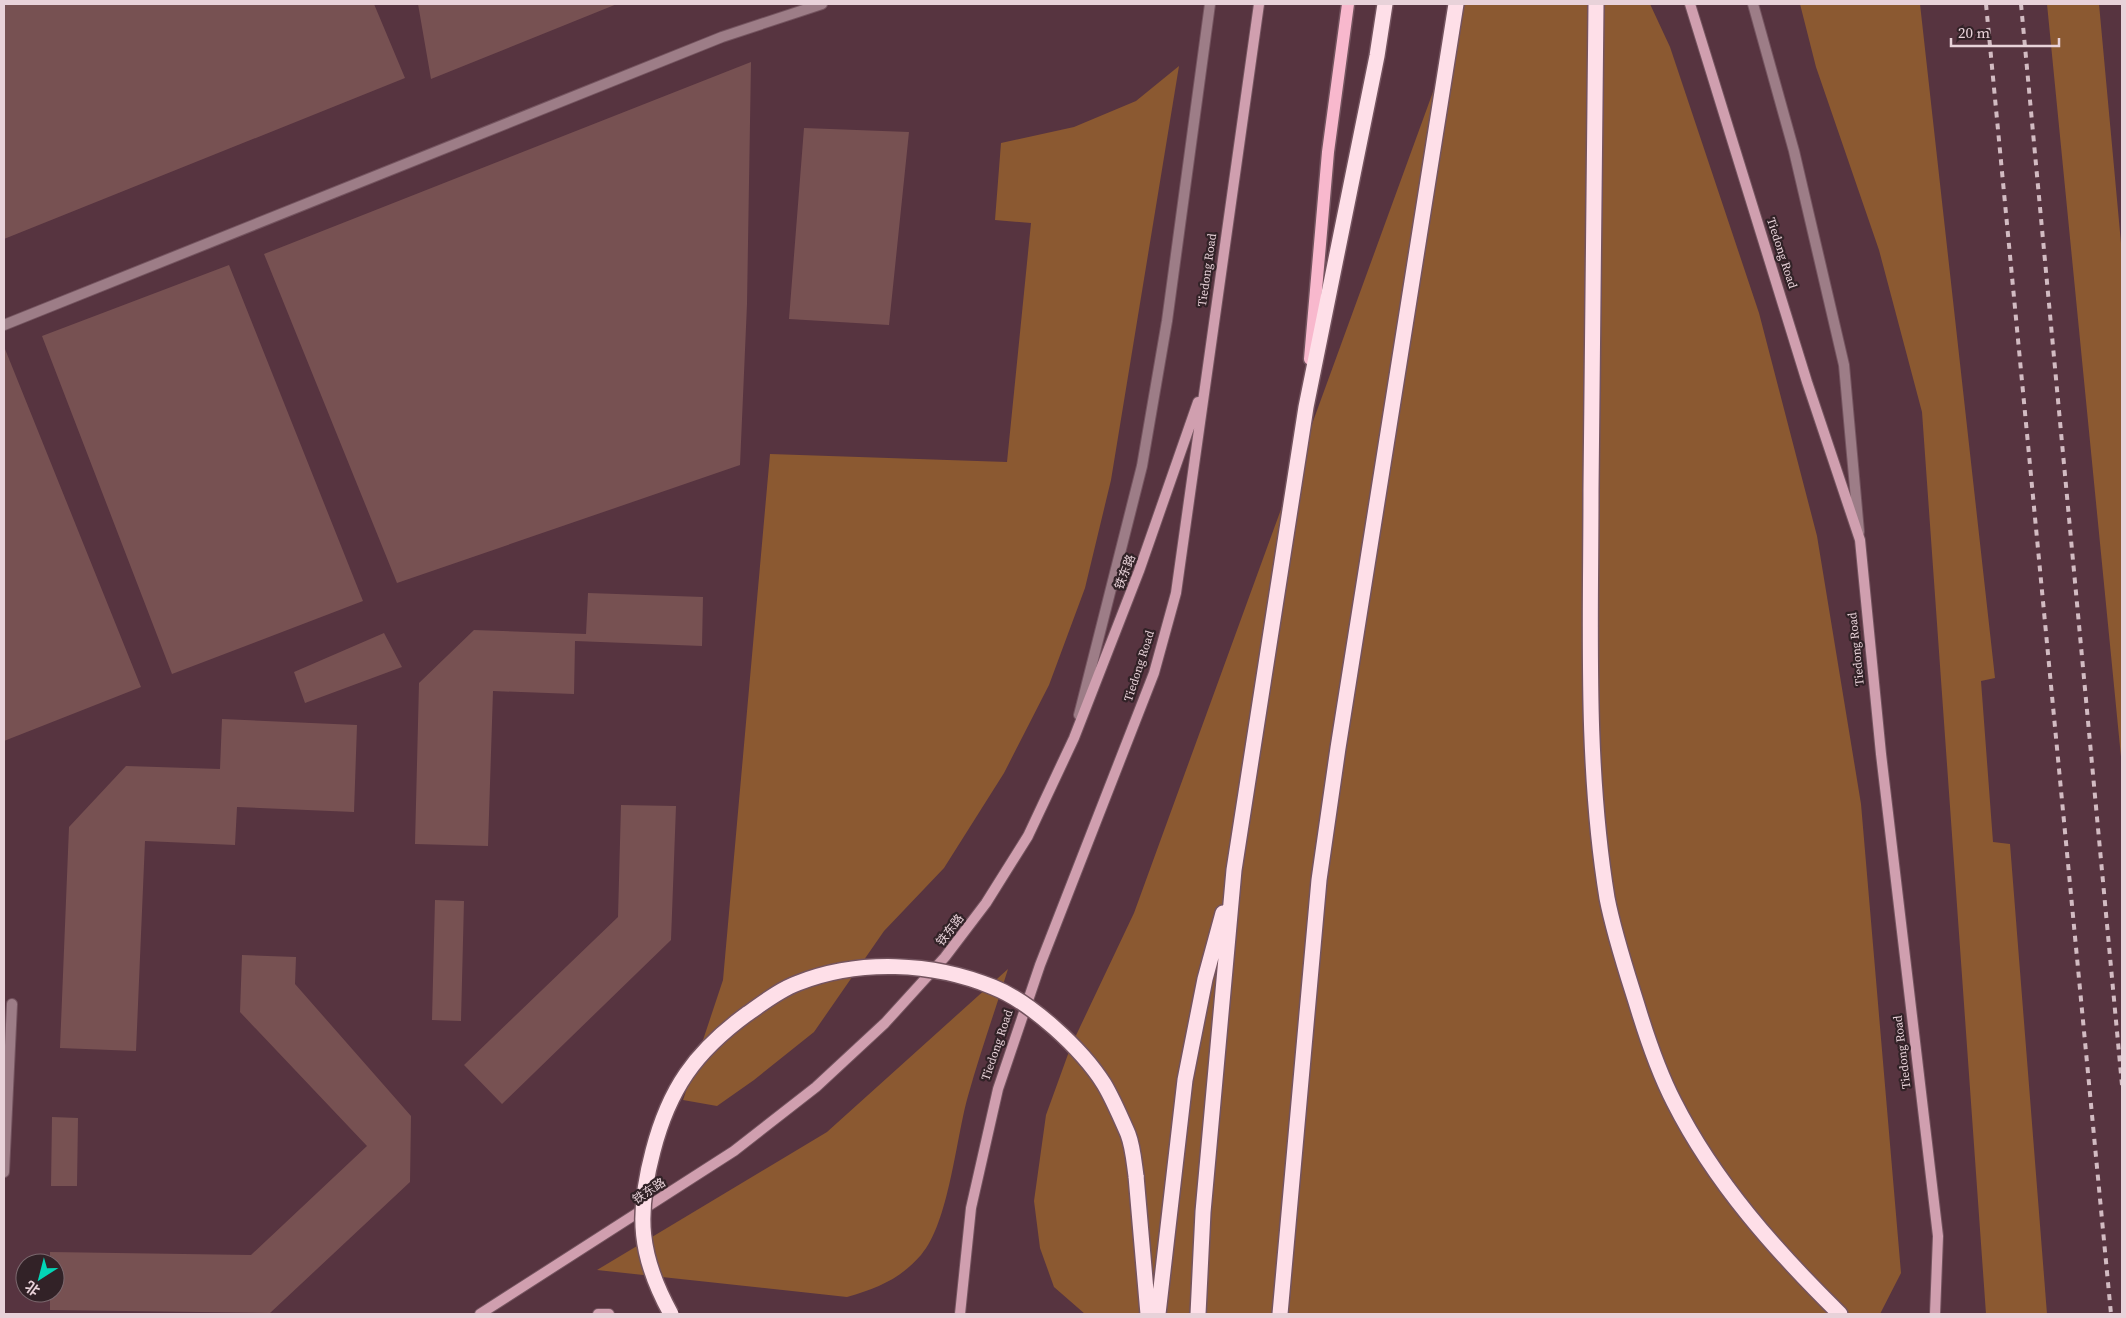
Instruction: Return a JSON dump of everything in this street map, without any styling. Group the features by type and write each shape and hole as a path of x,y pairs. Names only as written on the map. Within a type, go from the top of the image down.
{"highway":[{"path":"1198,1314 1203,1212 1234,870 1306,407 1377,56 1385,4"},
{"path":"1280,1314 1320,871 1339,738 1456,4"},
{"path":"1596,4 1592,215 1591,717 1600,845 1608,902 1624,964 1659,1069 1698,1145 1741,1208 1805,1279 1840,1314"},
{"path":"1158,1314 1185,1080 1205,979 1234,870"},
{"path":"672,1314 648,1264 643,1236 642,1206 649,1165 660,1125 677,1088 697,1058 714,1040 767,1000 797,983 853,968 883,966 920,967 966,977 995,987 1023,1003 1058,1033 1084,1058 1104,1084 1128,1136 1136,1176 1148,1314"}],"main road":[{"path":"1306,407 1328,152 1348,4"}],"street":[{"path":"4,325 722,37 822,4"},
{"path":"1074,738 1142,466 1168,321 1210,4"},
{"name":"Tiedong Road","path":"960,1314 971,1208 998,1089 1040,965 1154,674 1176,593 1259,4"},
{"name":"Tiedong Road","path":"1690,4 1795,344 1860,540 1881,754 1938,1236 1935,1314"},
{"path":"1754,4 1794,151 1844,365 1860,540"},
{"name":"铁东路","path":"480,1314 734,1152 816,1087 885,1022 945,957 986,903 1028,836 1074,738 1139,571 1206,380"},
{"path":"4,1172 12,1004"},
{"path":"598,1314 609,1314"}],"shaded area":[{"path":"1465,4 1650,4 1670,47 1759,313 1817,536 1861,804 1901,1273 1880,1314 1085,1314 1054,1287 1040,1248 1034,1201 1046,1115 1071,1046 1134,913"},
{"path":"1800,4 1920,4 1995,678 1981,681 1993,842 2010,844 2047,1314 1986,1314 1922,412 1879,250 1816,67"},
{"path":"2047,4 2099,4 2122,254 2122,767"},
{"path":"1179,66 1111,480 1085,588 1049,685 1004,773 944,868 884,931 814,1032 754,1080 717,1106 683,1100 723,980 770,454 1007,462 1031,223 995,220 1001,143 1074,127 1136,101"},
{"path":"1008,969 968,1096 945,1202 938,1223 931,1241 921,1255 897,1276 869,1290 847,1297 597,1270 827,1132"}],"building":[{"path":"4,4 374,4 405,78 4,239"},
{"path":"418,4 617,4 431,79"},
{"path":"751,62 747,304 740,465 397,583 264,254"},
{"path":"804,128 909,132 889,325 789,319"},
{"path":"229,265 363,601 172,674 42,336"},
{"path":"4,350 141,687 4,741"},
{"path":"588,593 703,597 702,646 575,641 574,694 493,691 488,846 415,844 419,683 474,630 586,634"},
{"path":"384,633 402,667 305,703 294,672"},
{"path":"222,719 357,725 354,812 237,807 235,845 145,841 136,1051 60,1048 69,827 126,766 220,769"},
{"path":"621,805 676,806 671,940 502,1104 464,1065 618,917"},
{"path":"435,900 464,901 461,1021 432,1020"},
{"path":"242,955 296,957 295,984 411,1116 410,1182 270,1313 50,1310 50,1303 65,1303 65,1253 50,1252 251,1255 367,1146 240,1012"},
{"path":"52,1117 78,1118 77,1186 51,1186"}],"railway":[{"path":"1986,4 2111,1314"},
{"path":"2021,4 2122,1085"}]}
